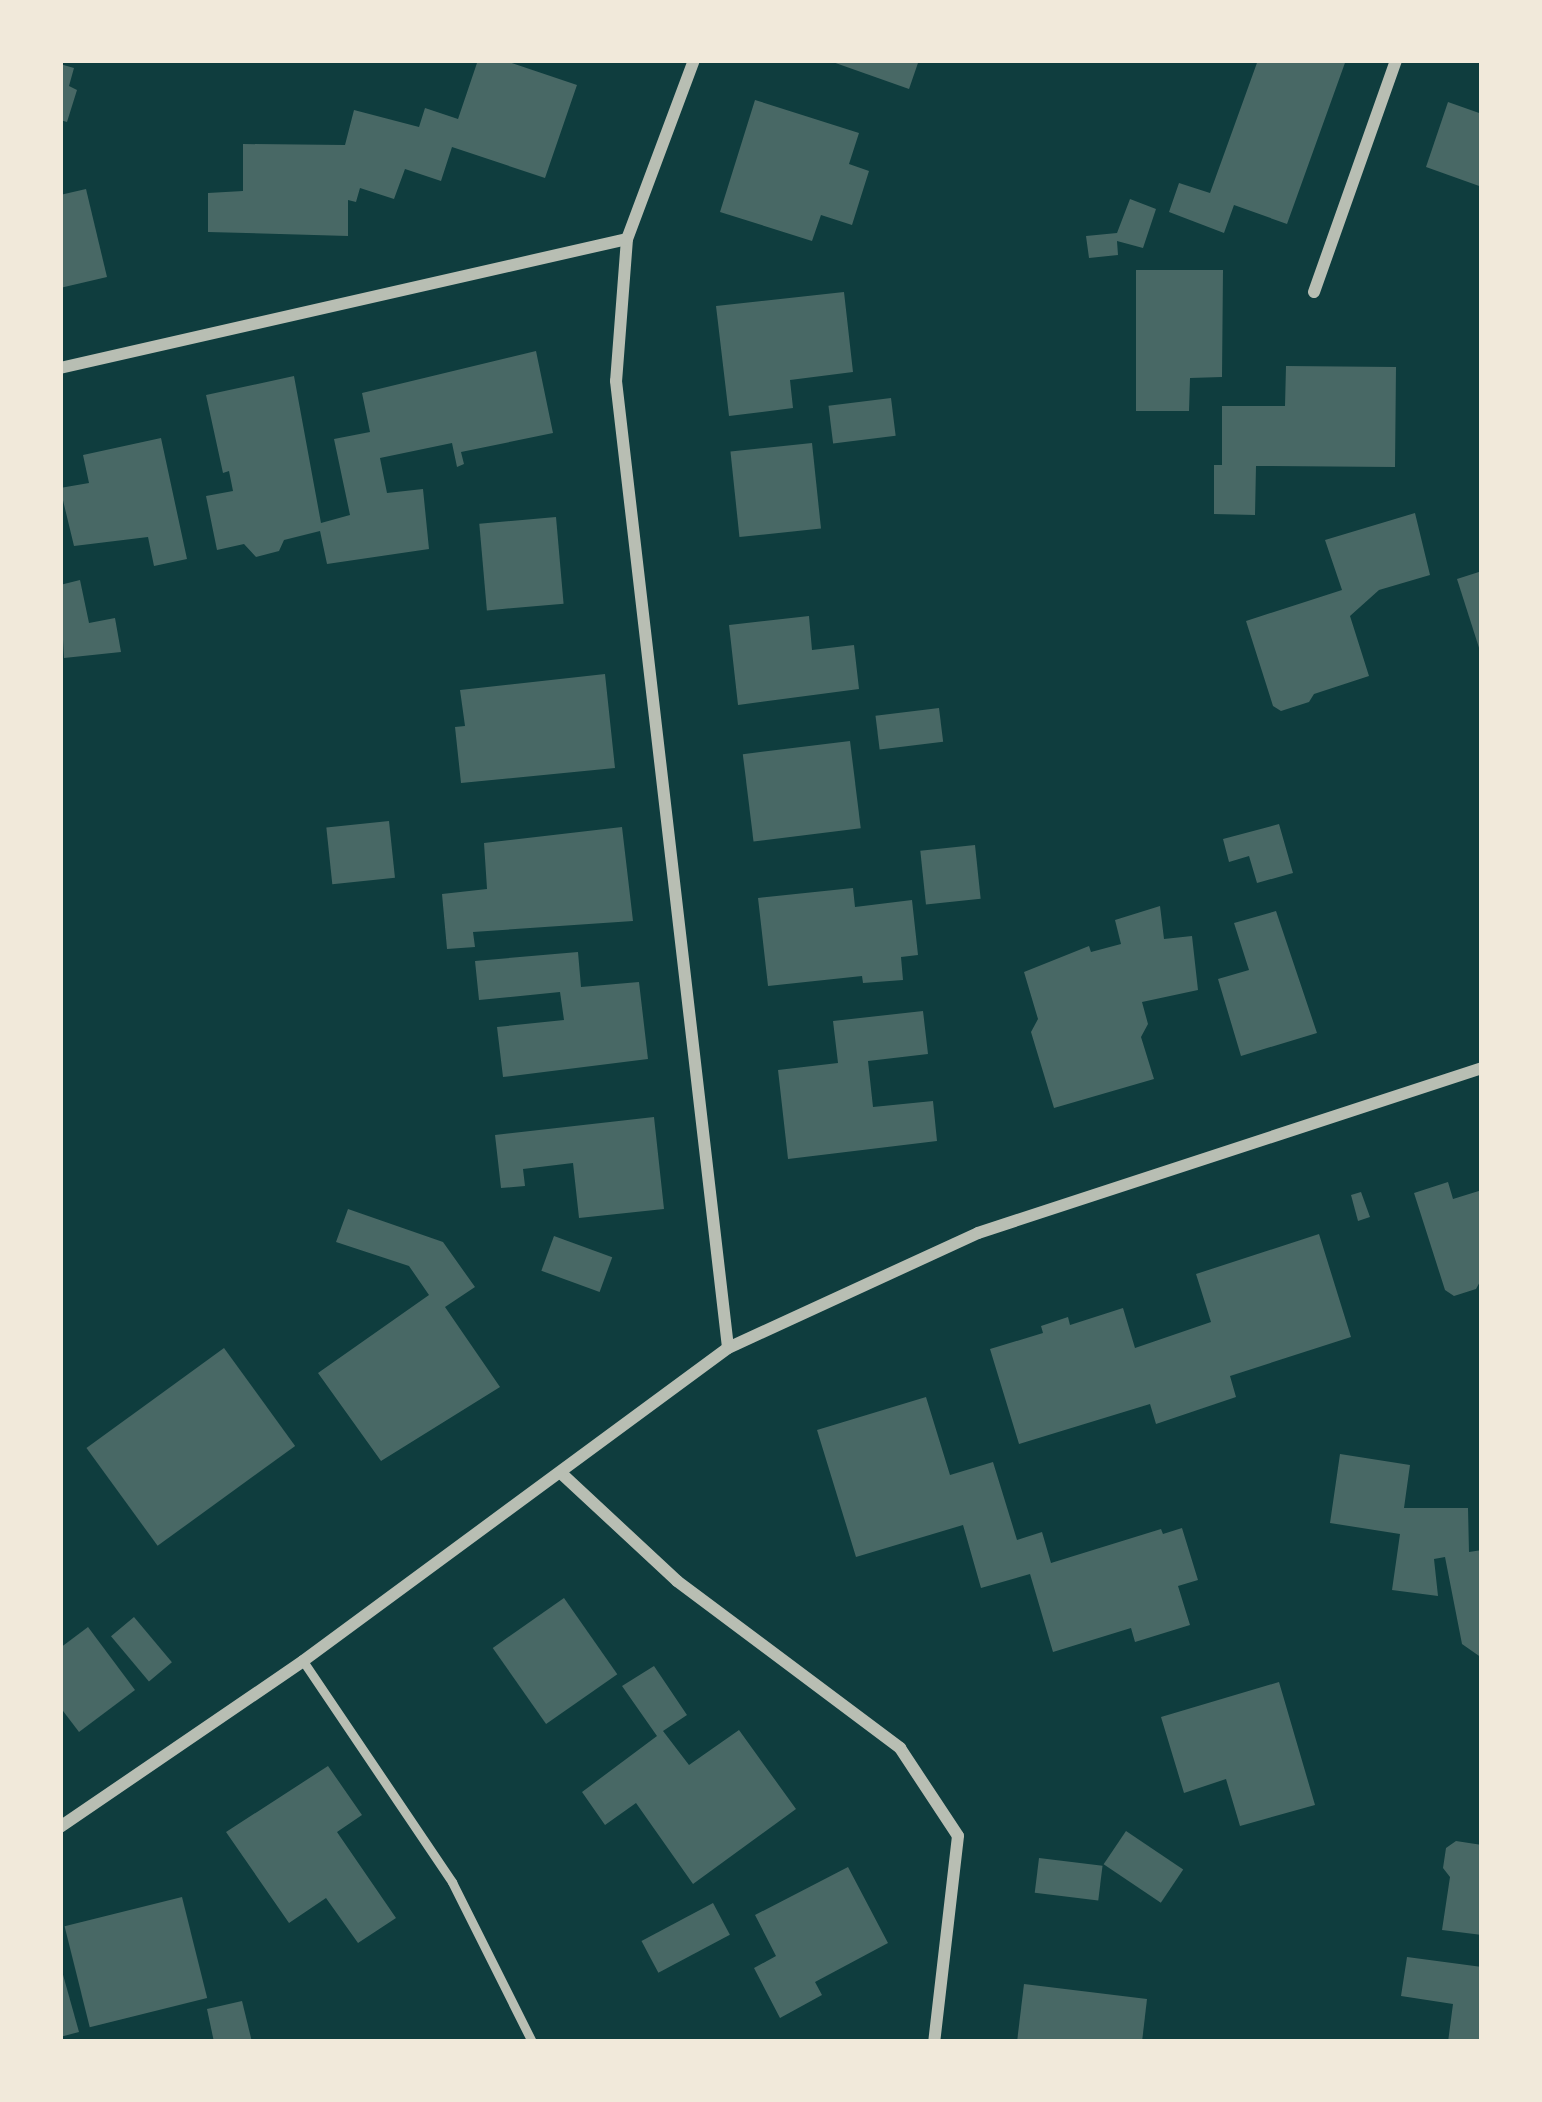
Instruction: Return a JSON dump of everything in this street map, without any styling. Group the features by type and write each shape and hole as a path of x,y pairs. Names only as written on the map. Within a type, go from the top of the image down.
{"street":[{"path":"694,60 627,239 616,381 728,1348"},
{"path":"1314,292 1396,60"},
{"path":"60,368 627,239"},
{"path":"60,1827 303,1661 728,1348 978,1233 1482,1068"},
{"path":"562,1474 677,1581 900,1748 912,1765 958,1836 934,2042"}],"lane":[{"path":"303,1661 452,1882 532,2042"}],"building":[{"path":"478,60 503,60 577,85 545,178 452,147 441,181 405,169 394,199 360,188 356,202 348,200 348,236 208,232 208,193 243,191 243,144 345,145 354,110 419,127 425,108 458,119"},
{"path":"827,60 919,60 909,89"},
{"path":"1258,60 1346,60 1287,224 1234,205 1224,233 1169,212 1179,183 1210,193"},
{"path":"60,64 74,68 69,86 77,90 67,122 60,120"},
{"path":"755,100 859,133 849,164 869,171 852,225 821,215 812,241 720,212"},
{"path":"1448,102 1482,114 1482,187 1426,167"},
{"path":"86,189 107,277 60,288 60,195"},
{"path":"1130,199 1156,209 1143,248 1117,241 1118,255 1089,258 1086,236 1117,233"},
{"path":"1136,270 1223,270 1222,377 1190,378 1189,411 1136,411"},
{"path":"844,292 853,372 790,380 793,408 729,416 716,306"},
{"path":"536,351 553,433 461,452 464,464 457,467 452,443 380,458 387,493 423,489 429,549 327,564 320,531 284,540 279,551 256,557 244,544 217,550 206,496 233,491 229,471 223,473 206,395 294,376 321,523 350,515 334,439 370,432 362,393"},
{"path":"1286,366 1396,367 1395,467 1256,466 1255,515 1214,514 1214,465 1222,465 1222,406 1285,406"},
{"path":"891,398 896,436 833,443 828,406"},
{"path":"161,438 187,559 154,566 148,537 74,546 60,488 89,483 83,455"},
{"path":"812,443 821,529 739,537 730,452"},
{"path":"1415,513 1430,575 1379,590 1350,616 1369,676 1314,694 1309,702 1281,711 1273,706 1246,621 1342,590 1325,540"},
{"path":"556,517 564,604 487,610 479,524"},
{"path":"1482,571 1482,654 1481,654 1457,579"},
{"path":"80,580 89,623 115,618 121,652 64,658 60,585"},
{"path":"809,616 812,650 854,645 859,689 738,705 729,625"},
{"path":"605,674 615,768 461,783 455,727 465,726 460,690"},
{"path":"939,708 943,742 880,750 875,716"},
{"path":"850,741 861,828 754,842 743,754"},
{"path":"389,821 395,878 332,884 326,828"},
{"path":"1279,824 1293,873 1257,883 1249,856 1229,862 1223,839"},
{"path":"622,827 633,921 473,932 475,947 447,949 442,894 487,889 484,843"},
{"path":"975,845 981,899 926,904 920,851"},
{"path":"853,888 855,907 912,900 918,955 901,957 903,980 863,983 862,976 768,986 758,898"},
{"path":"1160,906 1164,939 1192,936 1198,990 1142,1002 1148,1024 1141,1037 1154,1079 1054,1108 1031,1032 1038,1019 1024,972 1089,946 1091,952 1121,944 1115,920"},
{"path":"1276,911 1317,1033 1241,1056 1218,979 1249,970 1234,923"},
{"path":"578,952 581,987 639,982 648,1059 503,1077 497,1027 564,1020 560,992 479,1000 475,961"},
{"path":"923,1011 928,1054 868,1061 873,1107 933,1101 937,1141 788,1159 778,1070 838,1063 833,1021"},
{"path":"654,1117 664,1209 579,1218 573,1163 523,1169 525,1186 501,1188 495,1135"},
{"path":"1448,1182 1453,1199 1482,1190 1482,1278 1476,1289 1454,1296 1445,1290 1414,1193"},
{"path":"1361,1192 1370,1217 1358,1221 1351,1195"},
{"path":"348,1209 443,1242 475,1287 445,1307 500,1387 381,1461 318,1373 429,1295 409,1266 336,1242"},
{"path":"1319,1234 1351,1337 1230,1376 1236,1397 1156,1424 1150,1404 1019,1444 990,1349 1043,1333 1041,1326 1068,1317 1070,1325 1123,1308 1135,1348 1211,1322 1196,1274"},
{"path":"554,1236 612,1257 600,1292 541,1271"},
{"path":"224,1348 295,1446 158,1546 86,1448"},
{"path":"926,1397 950,1475 993,1462 1017,1540 1042,1532 1051,1563 1161,1529 1163,1534 1182,1528 1198,1580 1178,1586 1190,1625 1135,1642 1131,1628 1053,1652 1030,1574 981,1588 963,1525 856,1557 817,1430"},
{"path":"1340,1454 1410,1465 1404,1508 1468,1508 1469,1552 1482,1550 1482,1658 1462,1644 1445,1557 1434,1559 1438,1596 1392,1590 1400,1534 1330,1523"},
{"path":"564,1598 617,1674 546,1724 493,1648"},
{"path":"134,1617 172,1662 149,1681 111,1636"},
{"path":"88,1627 135,1690 79,1732 60,1707 60,1648"},
{"path":"654,1666 687,1715 663,1731 689,1765 739,1730 796,1809 693,1884 636,1803 605,1825 582,1792 657,1736 622,1686"},
{"path":"1279,1682 1315,1805 1240,1826 1226,1779 1184,1793 1161,1717"},
{"path":"328,1766 362,1815 337,1832 396,1918 358,1943 326,1898 289,1923 226,1832"},
{"path":"1126,1831 1183,1870 1161,1903 1104,1864"},
{"path":"1456,1841 1482,1845 1482,1935 1442,1930 1450,1877 1443,1868 1446,1848"},
{"path":"1039,1858 1103,1866 1098,1901 1035,1893"},
{"path":"848,1867 888,1943 815,1982 822,1995 780,2018 754,1968 776,1956 755,1915"},
{"path":"182,1897 207,1998 90,2027 65,1926"},
{"path":"713,1903 730,1935 658,1973 641,1941"},
{"path":"1407,1957 1482,1967 1482,2042 1448,2042 1453,2004 1401,1996"},
{"path":"60,1964 79,2032 60,2037"},
{"path":"1024,1984 1147,1999 1142,2042 1017,2042"},
{"path":"242,2001 252,2042 214,2042 207,2009"}]}
